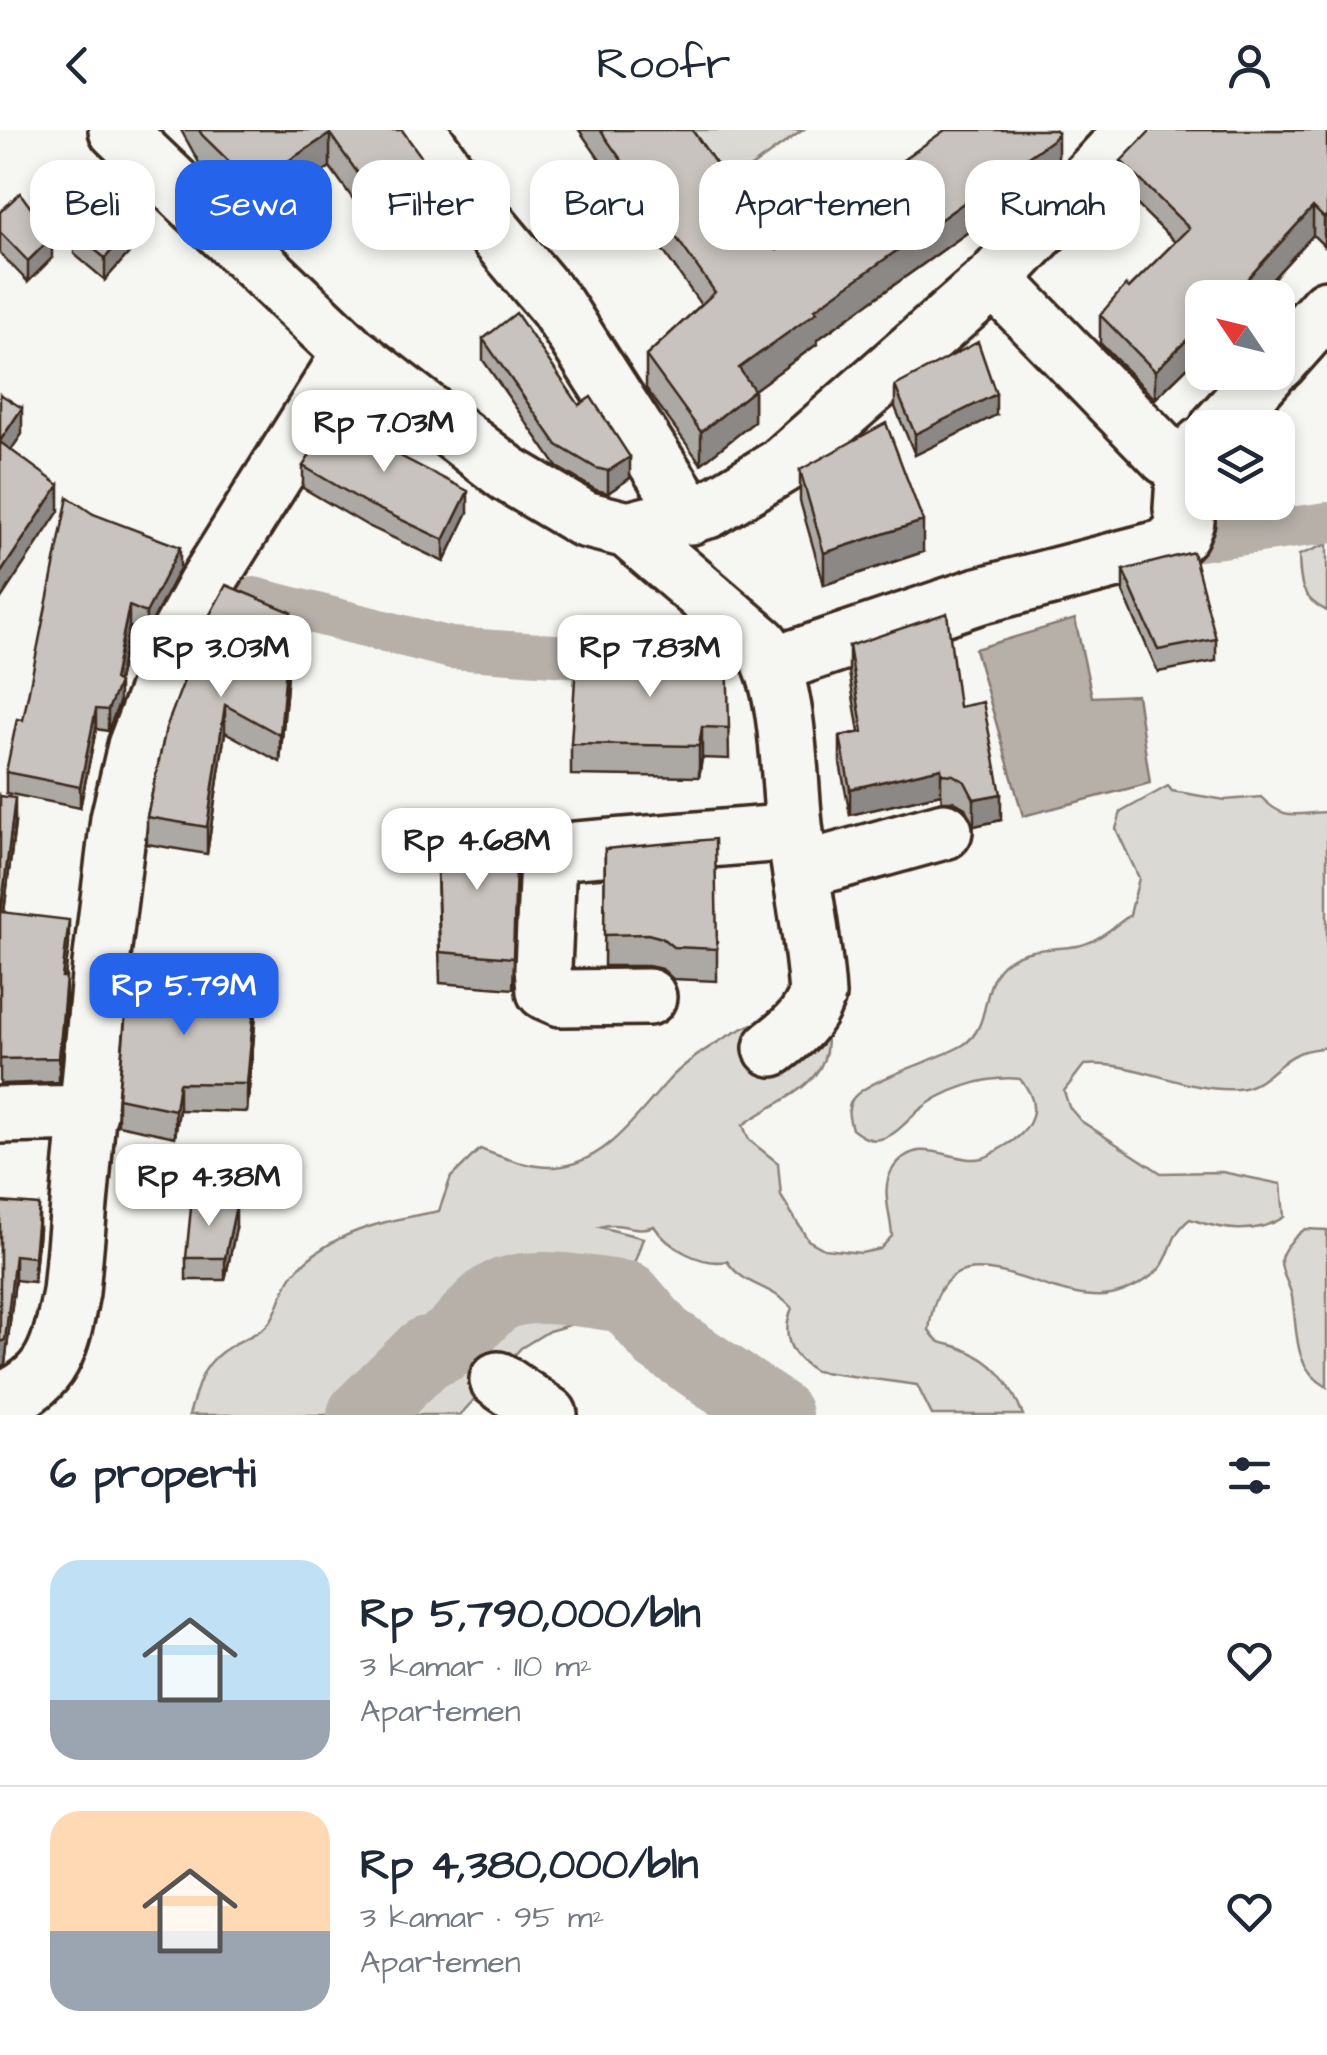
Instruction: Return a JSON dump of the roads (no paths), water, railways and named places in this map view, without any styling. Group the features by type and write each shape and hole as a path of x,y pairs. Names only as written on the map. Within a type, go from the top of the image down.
{"street":[{"path":"116,130 351,353 508,474 584,519 628,530 691,516 737,496 781,466 994,279 1134,130"},
{"path":"418,130 467,200 557,306 691,516"},
{"path":"994,279 1167,457 1185,451"},
{"path":"1295,343 1327,308"},
{"path":"0,1401 26,1391 44,1373 62,1342 71,1292 101,964 119,819 150,704 179,634 208,580 351,353"},
{"path":"1234,410 1252,390"},
{"path":"774,666 978,596 1167,547 1186,520"},
{"path":"628,530 761,644 774,666 817,995 797,1028 772,1048"},
{"path":"648,997 562,998 546,991 543,968 548,860 553,855 576,850 798,852 944,831"},
{"path":"0,1115 88,1114"},
{"path":"498,1380 549,1415"}],"waterway":[{"path":"1185,542 1327,523"},
{"path":"254,598 451,648 671,663"},
{"path":"363,1415 427,1352 447,1345 494,1299 540,1288 627,1297 662,1338 776,1415"}]}
